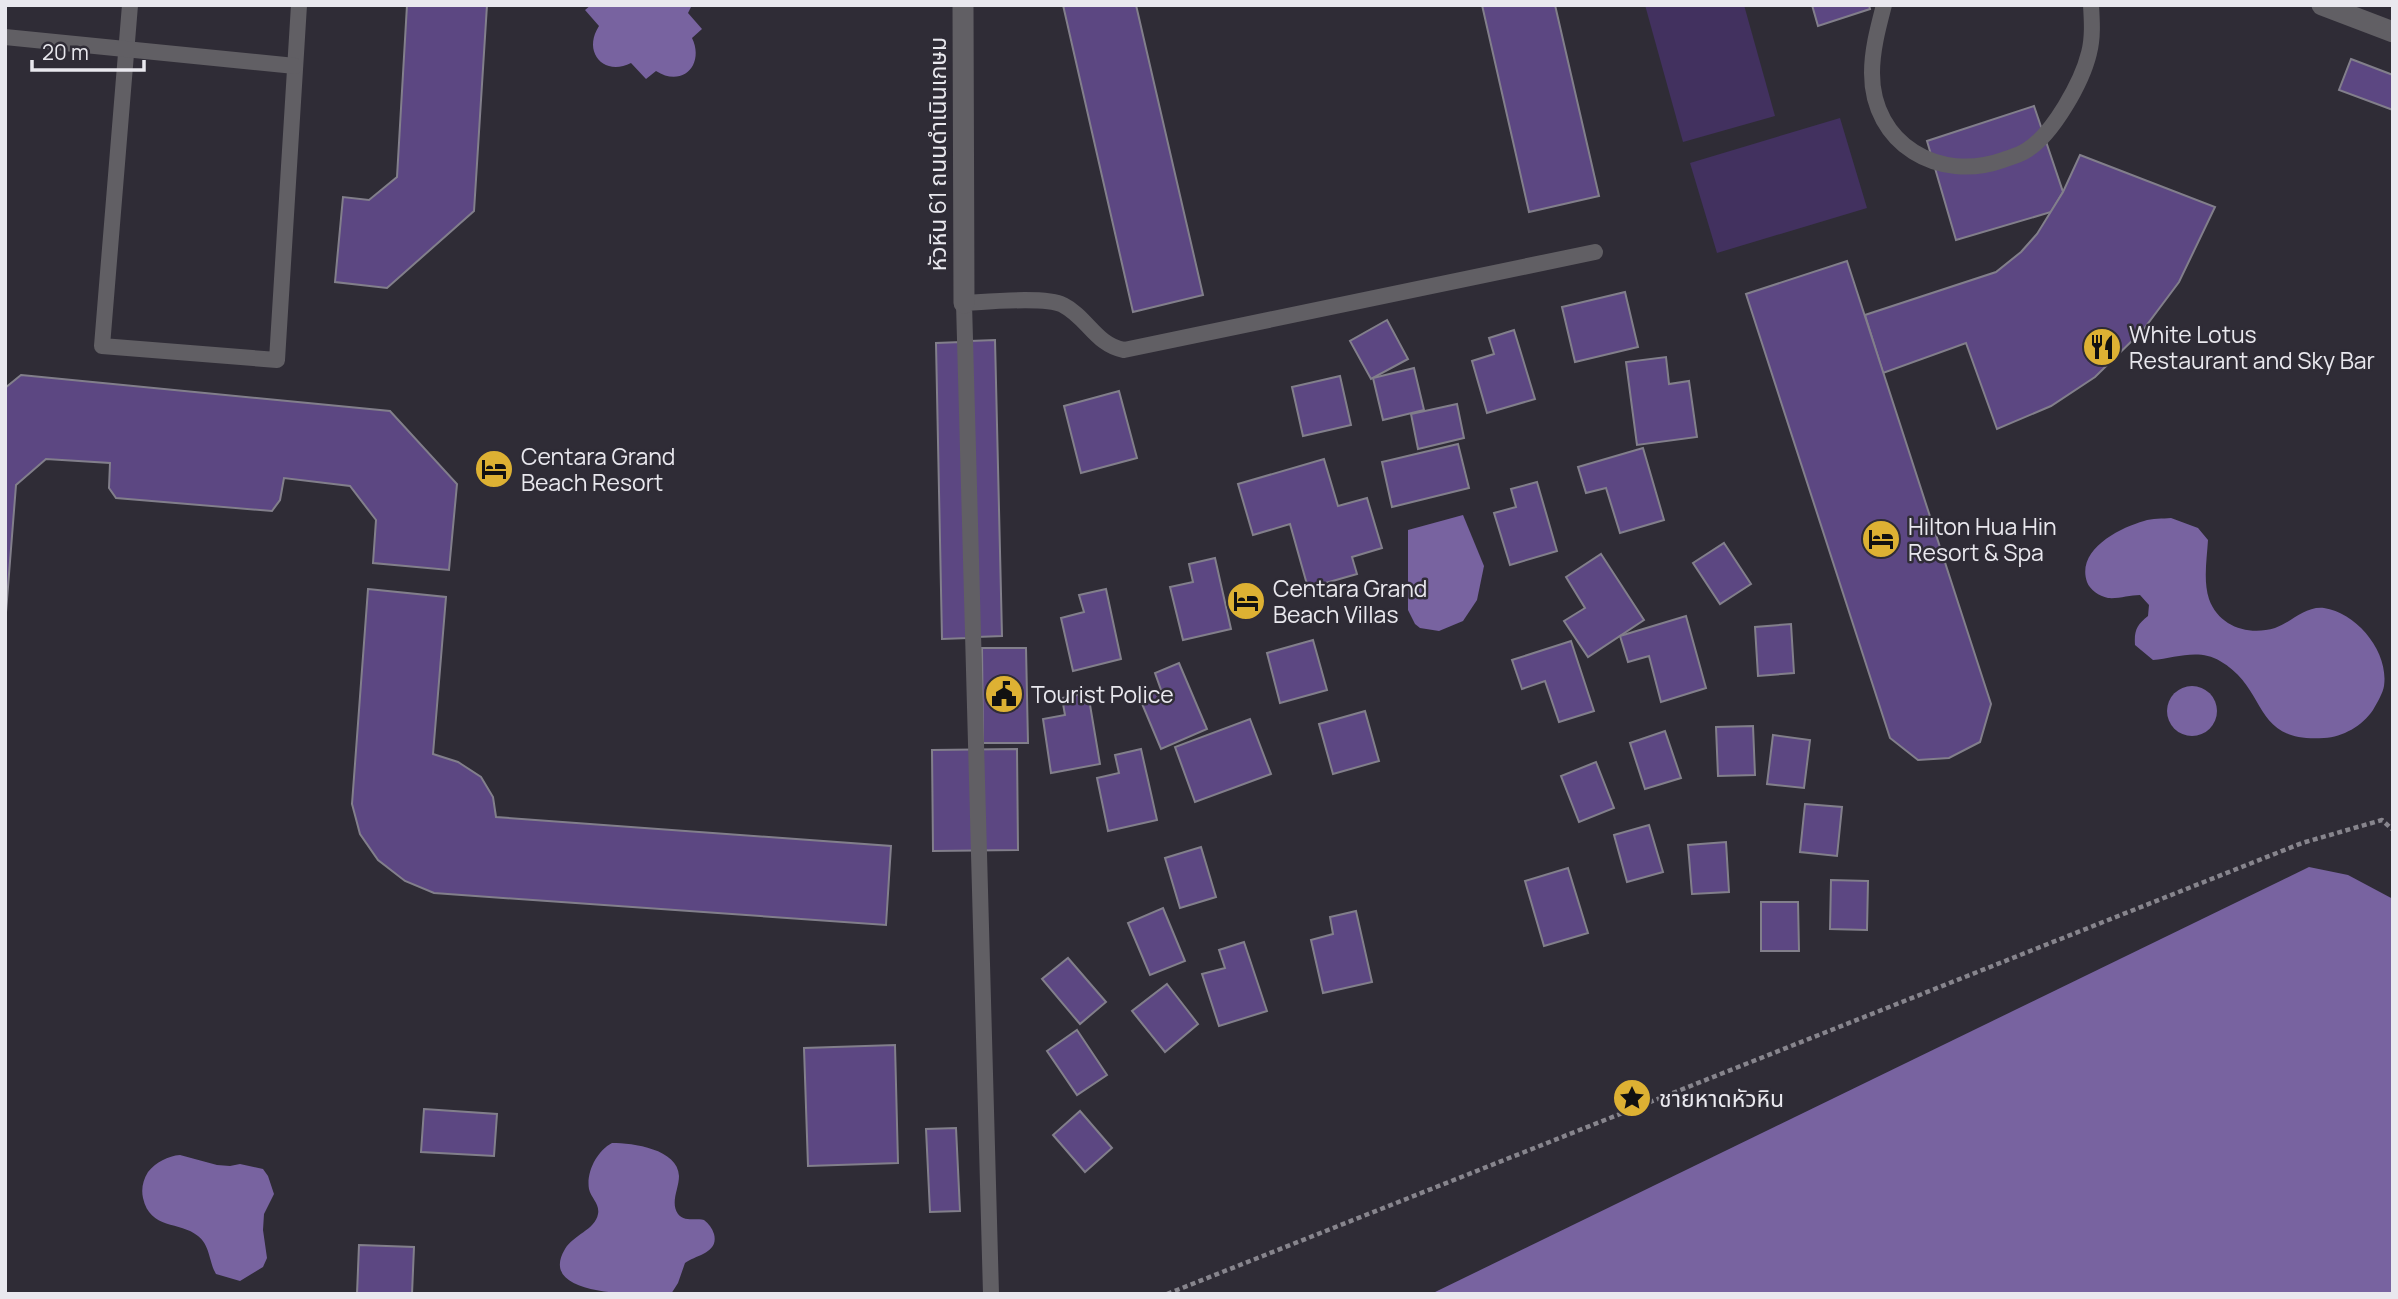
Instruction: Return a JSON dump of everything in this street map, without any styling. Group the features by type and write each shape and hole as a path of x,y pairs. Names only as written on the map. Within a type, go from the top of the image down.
{"street":[{"name":"หัวหิน 61 ถนนดำเนินเกษม","path":"963,5 964,303"},
{"path":"2322,5 2391,25"}],"lane":[{"path":"130,5 103,346 277,360 299,5"},
{"path":"1884,5 1873,54 1872,75 1880,113 1894,136 1906,148 1933,161 1971,168 1986,166 2025,152 2043,136 2056,119 2086,63 2091,36 2091,5"},
{"path":"5,37 295,66"},
{"path":"991,1294 964,303 1054,301 1072,310 1112,348 1124,350 1595,252"}],"path":[{"path":"1167,1294 2302,843 2382,820 2393,830"}],"shaded area":[{"path":"591,5 692,5 688,13 702,29 692,38 696,57 693,65 682,75 666,76 656,71 646,79 631,63 612,67 605,64 598,59 593,45 599,26 585,10"},
{"path":"1645,5 1744,5 1775,116 1683,142"},
{"path":"1840,118 1867,208 1717,253 1690,163"},
{"path":"1463,515 1484,566 1477,600 1463,621 1439,631 1420,628 1408,610 1408,530"},
{"path":"2171,518 2198,528 2208,540 2207,592 2214,609 2227,623 2245,630 2265,630 2275,628 2311,609 2324,608 2348,618 2368,636 2381,660 2384,686 2373,710 2358,726 2345,733 2324,738 2301,737 2284,732 2263,712 2236,673 2220,661 2195,654 2153,660 2135,645 2136,632 2148,616 2149,605 2140,595 2116,598 2101,596 2090,588 2085,570 2094,550 2112,535 2147,520"},
{"path":"2192,686 2209,694 2217,711 2209,728 2192,736 2175,728 2167,711 2175,694"},
{"path":"2309,867 2348,875 2393,899 2393,1294 1431,1294"},
{"path":"612,1143 642,1146 671,1159 679,1176 675,1200 678,1214 686,1219 704,1220 713,1232 713,1245 706,1253 685,1263 671,1294 597,1290 578,1285 565,1277 560,1265 569,1244 596,1220 598,1210 589,1189 589,1176 597,1157"},
{"path":"180,1155 217,1165 240,1164 263,1169 268,1176 274,1194 264,1214 267,1258 263,1267 240,1281 216,1274 205,1244 198,1236 159,1220 147,1208 142,1191 148,1172 162,1160"}],"building":[{"path":"407,5 487,5 474,211 387,288 335,282 343,197 369,200 397,177"},
{"path":"1063,5 1136,5 1203,295 1133,312"},
{"path":"1482,5 1555,5 1599,196 1529,212"},
{"path":"1812,5 1869,5 1870,9 1818,26"},
{"path":"2351,59 2393,75 2393,110 2339,90"},
{"path":"2034,106 2063,192 2051,212 1956,240 1927,141"},
{"path":"2080,155 2215,207 2179,282 2143,330 2095,377 2051,406 1997,429 1966,343 1883,373 1865,315 1996,272 2021,252 2037,234 2063,192"},
{"name":"Hilton Hua Hin Resort & Spa","path":"1847,261 1991,704 1980,742 1949,758 1918,760 1890,738 1746,294"},
{"path":"1625,292 1638,347 1575,362 1562,307"},
{"path":"1387,320 1408,359 1371,379 1350,341"},
{"path":"1514,330 1535,399 1487,413 1472,361 1494,354 1489,338"},
{"path":"995,340 1002,636 977,637 970,341"},
{"path":"961,342 968,638 942,639 936,343"},
{"path":"1666,357 1669,384 1689,381 1697,437 1637,445 1626,362"},
{"path":"1414,368 1424,410 1383,420 1373,378"},
{"path":"21,375 390,411 457,484 449,570 373,563 376,520 350,486 284,478 280,500 272,511 116,498 109,488 110,463 46,459 16,485 5,625 5,388"},
{"path":"1340,376 1351,425 1303,436 1292,387"},
{"path":"1119,391 1137,458 1081,473 1064,406"},
{"path":"1457,404 1464,438 1418,449 1411,414"},
{"path":"1458,444 1469,488 1392,507 1382,462"},
{"path":"1643,448 1664,520 1620,533 1606,488 1586,493 1578,467"},
{"path":"1324,459 1338,506 1367,498 1382,548 1352,557 1357,574 1308,588 1290,524 1253,535 1238,484"},
{"path":"1537,482 1557,551 1510,565 1494,513 1516,507 1511,489"},
{"path":"1724,543 1751,584 1720,604 1693,563"},
{"path":"1601,554 1644,620 1588,657 1564,621 1585,608 1566,577"},
{"path":"1215,558 1231,629 1183,640 1170,587 1193,582 1189,564"},
{"path":"368,589 446,597 433,754 458,762 481,777 493,797 496,817 891,846 886,925 434,893 405,881 378,860 360,834 352,804"},
{"path":"1106,589 1121,659 1073,671 1061,618 1084,612 1079,595"},
{"path":"1686,616 1706,688 1661,702 1649,656 1628,662 1620,636"},
{"path":"1791,624 1794,673 1758,676 1755,627"},
{"path":"1313,640 1327,690 1280,703 1267,653"},
{"path":"1571,641 1594,711 1559,722 1545,681 1522,689 1512,660"},
{"path":"982,648 1026,648 1028,743 983,743"},
{"path":"1179,663 1207,729 1161,749 1140,699 1161,690 1155,673"},
{"path":"1088,693 1100,764 1051,773 1043,719 1065,715 1062,698"},
{"path":"1365,711 1379,761 1333,774 1319,724"},
{"path":"1250,719 1271,774 1195,802 1175,747"},
{"path":"1753,726 1755,775 1718,776 1716,727"},
{"path":"1665,731 1681,778 1645,789 1630,743"},
{"path":"1773,735 1810,740 1804,788 1767,784"},
{"path":"1017,749 1018,850 933,851 932,750"},
{"path":"1141,749 1157,820 1108,831 1097,778 1119,773 1115,755"},
{"path":"1596,762 1614,808 1579,822 1561,776"},
{"path":"1805,804 1842,807 1837,856 1800,852"},
{"path":"1649,825 1663,872 1627,882 1614,835"},
{"path":"1726,842 1729,892 1692,894 1688,845"},
{"path":"1201,847 1216,897 1180,908 1165,858"},
{"path":"1568,868 1588,933 1544,946 1525,881"},
{"path":"1831,880 1868,881 1867,930 1830,929"},
{"path":"1761,902 1798,902 1799,951 1761,951"},
{"path":"1163,908 1185,961 1150,975 1128,923"},
{"path":"1356,911 1372,982 1323,993 1311,940 1333,934 1330,917"},
{"path":"1244,942 1267,1011 1219,1026 1202,974 1225,968 1219,950"},
{"path":"1068,958 1106,1002 1080,1024 1042,979"},
{"path":"1167,984 1198,1024 1165,1052 1132,1011"},
{"path":"1077,1030 1107,1075 1077,1095 1047,1051"},
{"path":"895,1045 898,1163 808,1166 804,1048"},
{"path":"424,1109 497,1114 494,1156 421,1152"},
{"path":"1080,1111 1112,1148 1085,1172 1053,1135"},
{"path":"956,1128 960,1211 930,1212 926,1129"},
{"path":"359,1245 414,1247 412,1294 357,1294"}],"place":[{"name":"White Lotus Restaurant and Sky Bar","path":"2102,347"},
{"name":"Centara Grand Beach Resort","path":"494,469"},
{"name":"Hilton Hua Hin Resort & Spa","path":"1881,539"},
{"name":"Centara Grand Beach Villas","path":"1246,601"},
{"name":"Tourist Police","path":"1004,694"},
{"name":"ชายหาดหัวหิน","path":"1632,1098"}]}
